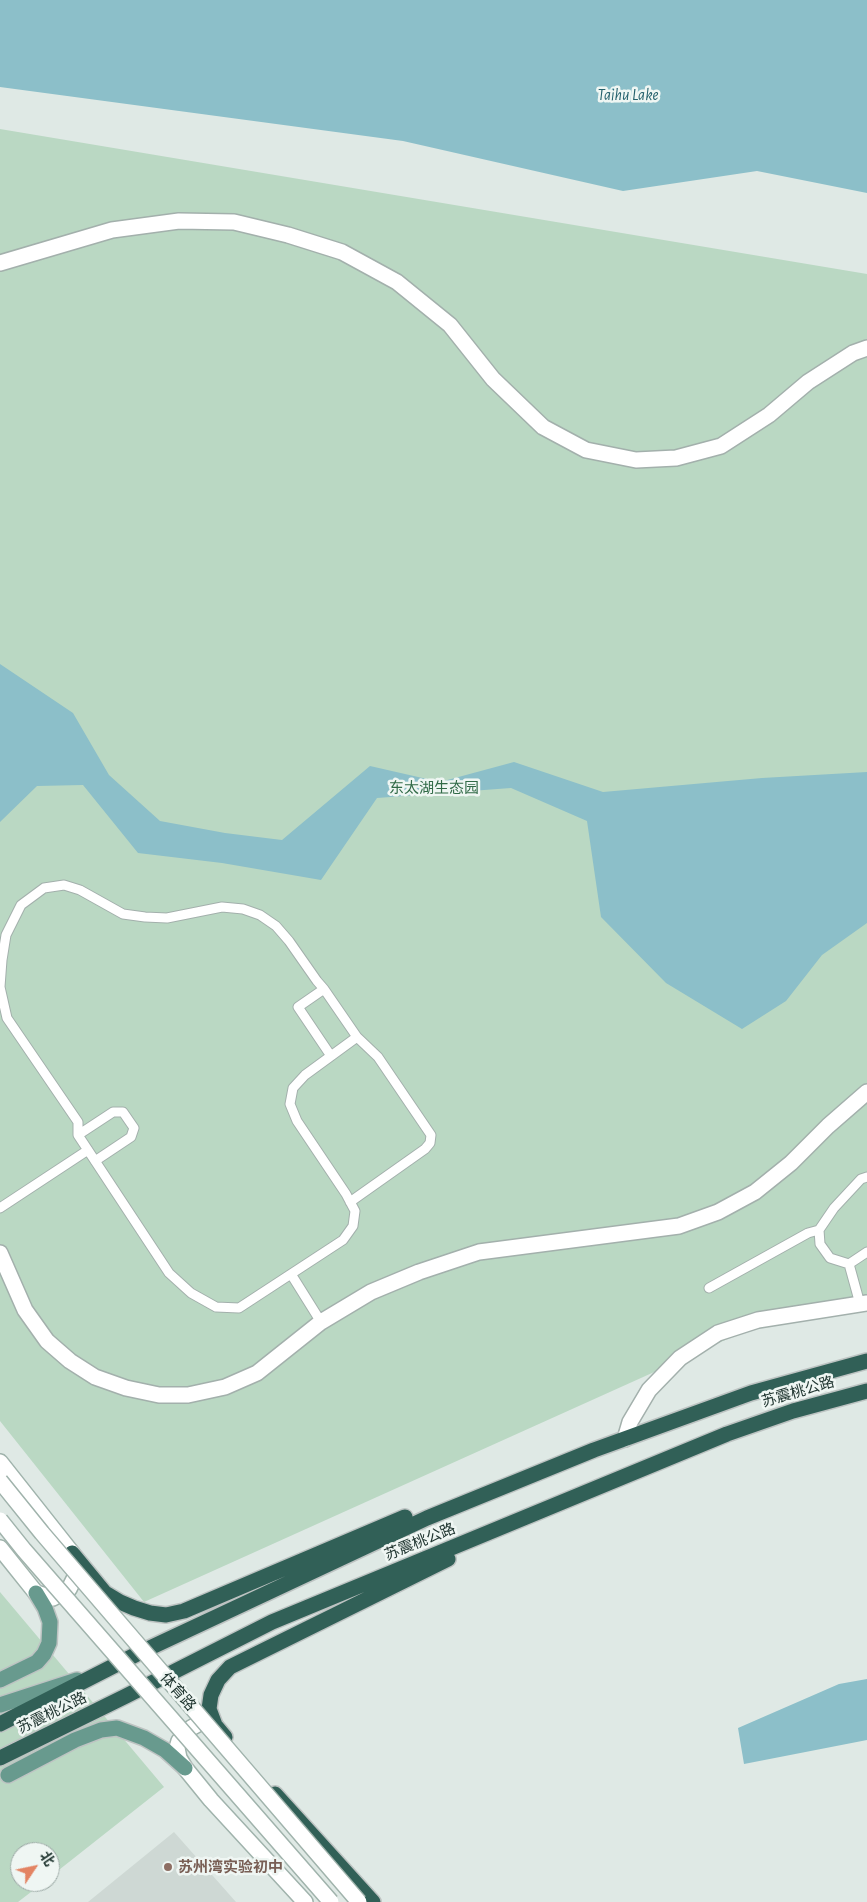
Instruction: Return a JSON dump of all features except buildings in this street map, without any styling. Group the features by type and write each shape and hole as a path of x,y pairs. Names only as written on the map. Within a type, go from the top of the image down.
{"highway":[{"name":"苏震桃公路","path":"0,1724 259,1595 427,1518 625,1439 751,1393 867,1361"},
{"name":"苏震桃公路","path":"0,1758 272,1622 762,1421 867,1391"},
{"path":"72,1552 88,1574 112,1598 134,1608 166,1615 184,1611 405,1517 483,1495"},
{"path":"373,1902 215,1726 209,1709 211,1695 218,1680 230,1667 556,1505"}],"main road":[{"path":"0,1680 37,1662 44,1654 49,1643 50,1622 45,1608 36,1593"},
{"path":"0,1705 100,1673"},
{"path":"4,1778 126,1696"},
{"path":"4,1778 75,1740 101,1730 117,1728 144,1738 165,1750 184,1768"}],"street":[{"path":"0,263 112,230 179,221 234,222 288,235 342,252 397,282 450,325 493,379 543,427 586,450 636,460 676,458 722,446 769,415 808,382 853,353 867,348"},
{"path":"0,1254 25,1310 47,1341 70,1361 96,1376 126,1388 159,1395 188,1395 225,1387 257,1373 321,1322 371,1292 419,1272 479,1252 679,1226 718,1212 755,1192 791,1164 828,1126 867,1092"},
{"path":"625,1439 630,1422 649,1390 680,1358 718,1333 758,1320 863,1304"},
{"path":"0,1462 72,1552 76,1565 75,1578 69,1589 53,1598 36,1593 0,1548"},
{"name":"体育路","path":"0,1481 48,1540 359,1902"},
{"name":"体育路","path":"0,1520 24,1550 331,1902"},
{"path":"215,1726 207,1722 200,1723 182,1736 177,1748 184,1768 305,1902"}],"lane":[{"path":"350,1202 425,1149 430,1143 431,1134 378,1057 357,1037 324,988 317,982 289,941 276,926 260,915 243,909 222,906 167,918 123,914 80,890 64,884 44,888 21,906 6,935 0,987 7,1018 78,1122 78,1135 169,1274 191,1293 216,1307 239,1308 343,1240 353,1226 355,1211 297,1121 290,1104 293,1088 305,1075 357,1037"},
{"path":"324,988 298,1007 331,1056"},
{"path":"78,1135 113,1112 123,1112 134,1128 131,1137 95,1161"},
{"path":"0,1208 88,1150"},
{"path":"848,1264 830,1258 820,1244 819,1230 834,1208 861,1179 867,1177"},
{"path":"710,1288 808,1233 819,1230"},
{"path":"848,1264 867,1252"},
{"path":"848,1264 863,1304"},
{"path":"291,1274 321,1322"}],"shaded area":[{"name":"苏州湾实验初中","path":"174,1832 236,1902 88,1902"}],"green space":[{"name":"东太湖生态园","path":"0,129 867,274 867,1302 743,1332 144,1602 0,1421"},
{"path":"0,1592 164,1787 60,1869 60,1842 10,1842 10,1892 31,1892 18,1902 0,1902"}],"water":[{"name":"Taihu Lake","path":"0,0 867,0 867,193 757,171 623,191 403,141 0,87"},
{"path":"0,664 73,713 109,775 160,821 225,833 282,840 370,766 440,782 514,762 603,792 762,778 867,772 867,923 822,955 786,1001 742,1029 666,983 601,917 587,821 511,788 377,798 321,880 222,863 138,853 83,785 37,786 0,822"},
{"path":"867,1679 867,1740 744,1764 738,1728 839,1684"}],"place":[{"name":"苏州湾实验初中","path":"168,1867"}]}
